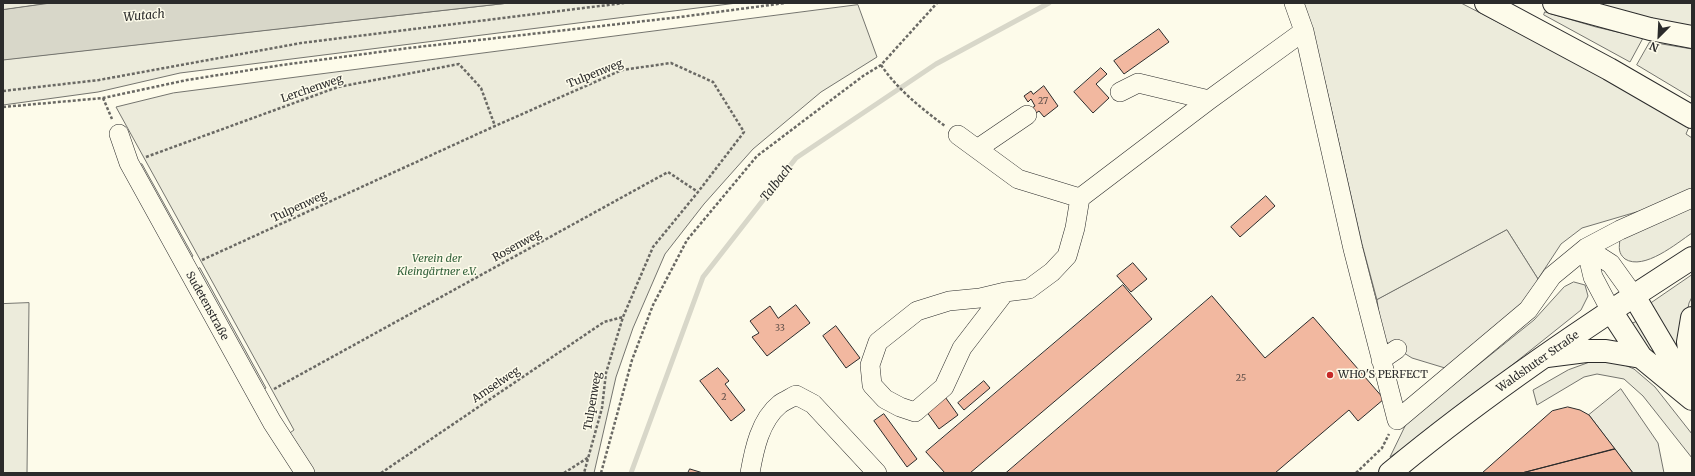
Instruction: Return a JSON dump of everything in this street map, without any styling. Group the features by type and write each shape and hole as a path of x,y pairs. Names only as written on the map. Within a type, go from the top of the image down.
{"main road":[{"path":"1486,3 1609,69 1692,117"},
{"path":"1554,3 1650,29 1692,37"},
{"name":"Waldshuter Straße","path":"1390,473 1459,418 1634,296 1692,258"},
{"path":"1634,296 1692,394"},
{"path":"1611,312 1641,357 1692,399"},
{"path":"1692,318 1688,342 1692,368"},
{"path":"1547,356 1606,350 1641,357"}],"street":[{"path":"1294,3 1304,31 1353,249 1397,420 1499,330 1528,310 1552,276 1586,248 1633,224 1692,198"},
{"path":"1005,292 962,348 944,387 915,412 900,407 885,398 872,385 870,365 878,342 917,311 949,301 980,298 1005,292 1029,289 1052,272 1067,256 1075,228 1080,198 1209,100 1304,31"},
{"path":"1120,92 1138,83 1209,100"},
{"path":"977,149 1027,115"},
{"name":"Sudetenstraße","path":"119,134 129,164 259,398 305,473"},
{"path":"958,135 1018,179 1080,198"},
{"path":"1586,248 1611,264 1634,296"},
{"path":"1586,248 1593,277 1611,312"},
{"path":"1381,360 1397,349"},
{"path":"750,473 757,442 768,418 780,404 796,395 813,404 877,473"}],"path":[{"path":"3,91 99,80 301,43 624,3"},
{"path":"3,107 103,98 187,80 282,64 680,17 785,3"},
{"path":"601,473 632,360 653,305 687,240 757,156 863,76 881,65 937,3"},
{"name":"Tulpenweg","path":"186,267 495,126 622,70 671,63 713,82 744,132 653,247 623,317 606,373 602,408 584,473"},
{"name":"Lerchenweg","path":"129,164 338,87 459,64 481,88 495,126"},
{"path":"881,65 888,76 918,106 958,135"},
{"path":"103,98 119,134"},
{"name":"Rosenweg","path":"259,398 668,172 698,192"},
{"name":"Amselweg","path":"381,473 604,322 623,317"},
{"path":"1356,473 1382,448 1397,420"},
{"path":"564,473 589,457"}],"green space":[{"path":"3,3 51,3 3,10"},
{"path":"509,3 737,3 180,73 98,92 3,105 3,60"},
{"path":"1303,3 1461,3 1573,61 1689,127 1686,134 1692,138 1692,193 1667,203 1582,228 1561,244 1538,279 1507,230 1377,300 1362,244 1325,82"},
{"path":"1588,3 1692,3 1692,27 1647,18"},
{"name":"Verein der Kleingärtner e.V.","path":"858,5 877,57 821,92 753,149 704,204 665,254 633,328 616,377 594,473 308,473 284,437 294,430 116,107 173,93"},
{"path":"1545,12 1596,27 1643,38 1630,62 1544,15"},
{"path":"1650,42 1692,49 1692,98 1637,65"},
{"path":"1692,205 1692,233 1678,243 1651,259 1633,262 1625,259 1621,255 1619,248 1620,239"},
{"path":"1692,275 1692,297 1689,303 1682,340 1685,369 1647,306"},
{"path":"1574,282 1585,285 1588,296 1581,310 1427,433 1390,457 1407,422 1534,320 1564,287"},
{"path":"29,303 27,473 3,473 3,304"},
{"path":"1636,322 1643,327 1664,372 1631,324"},
{"path":"1593,361 1620,363 1634,369 1655,387 1692,434 1692,458 1643,396 1624,379 1597,374 1584,377 1537,405 1533,390 1568,370"}],"shaded area":[{"path":"142,164 193,256 188,259 137,167"},
{"path":"1507,230 1538,279 1527,304 1445,368 1412,358 1383,340 1377,300"},
{"path":"200,268 266,388 261,391 195,271"},
{"path":"1621,389 1658,443 1664,473 1633,473 1589,415"}],"water":[{"name":"Wutach","path":"51,3 509,3 3,60 3,10"}],"building":[{"path":"1159,29 1169,42 1124,74 1114,61"},
{"path":"1101,68 1107,74 1096,84 1109,98 1093,113 1074,92"},
{"path":"1044,86 1058,106 1044,117 1039,111 1036,113 1032,108 1035,106 1031,99 1028,102 1024,96 1031,91 1033,94"},
{"path":"1266,196 1275,206 1240,237 1231,227"},
{"path":"1133,263 1147,279 1131,292 1117,276"},
{"path":"1123,285 1152,319 970,473 945,473 926,452"},
{"path":"1212,296 1265,358 1313,317 1384,399 1358,421 1349,410 1275,473 1006,473"},
{"path":"796,305 810,323 767,356 752,337 759,333 750,321 770,306 778,318"},
{"path":"836,326 860,358 846,368 823,336"},
{"path":"718,368 729,381 725,384 745,410 731,421 700,381"},
{"path":"984,381 990,388 964,410 958,403"},
{"path":"943,394 958,415 939,429 924,408"},
{"path":"1568,407 1580,410 1589,415 1615,449 1522,473 1482,473 1552,411"},
{"path":"884,414 917,459 907,467 874,421"},
{"path":"1615,449 1633,473 1522,473"},
{"path":"690,469 703,473 688,473"}],"waterway":[{"name":"Talbach","path":"631,473 703,277 796,158 936,64 1049,3"}],"place":[{"name":"WHO'S PERFECT","path":"1330,375"}]}
